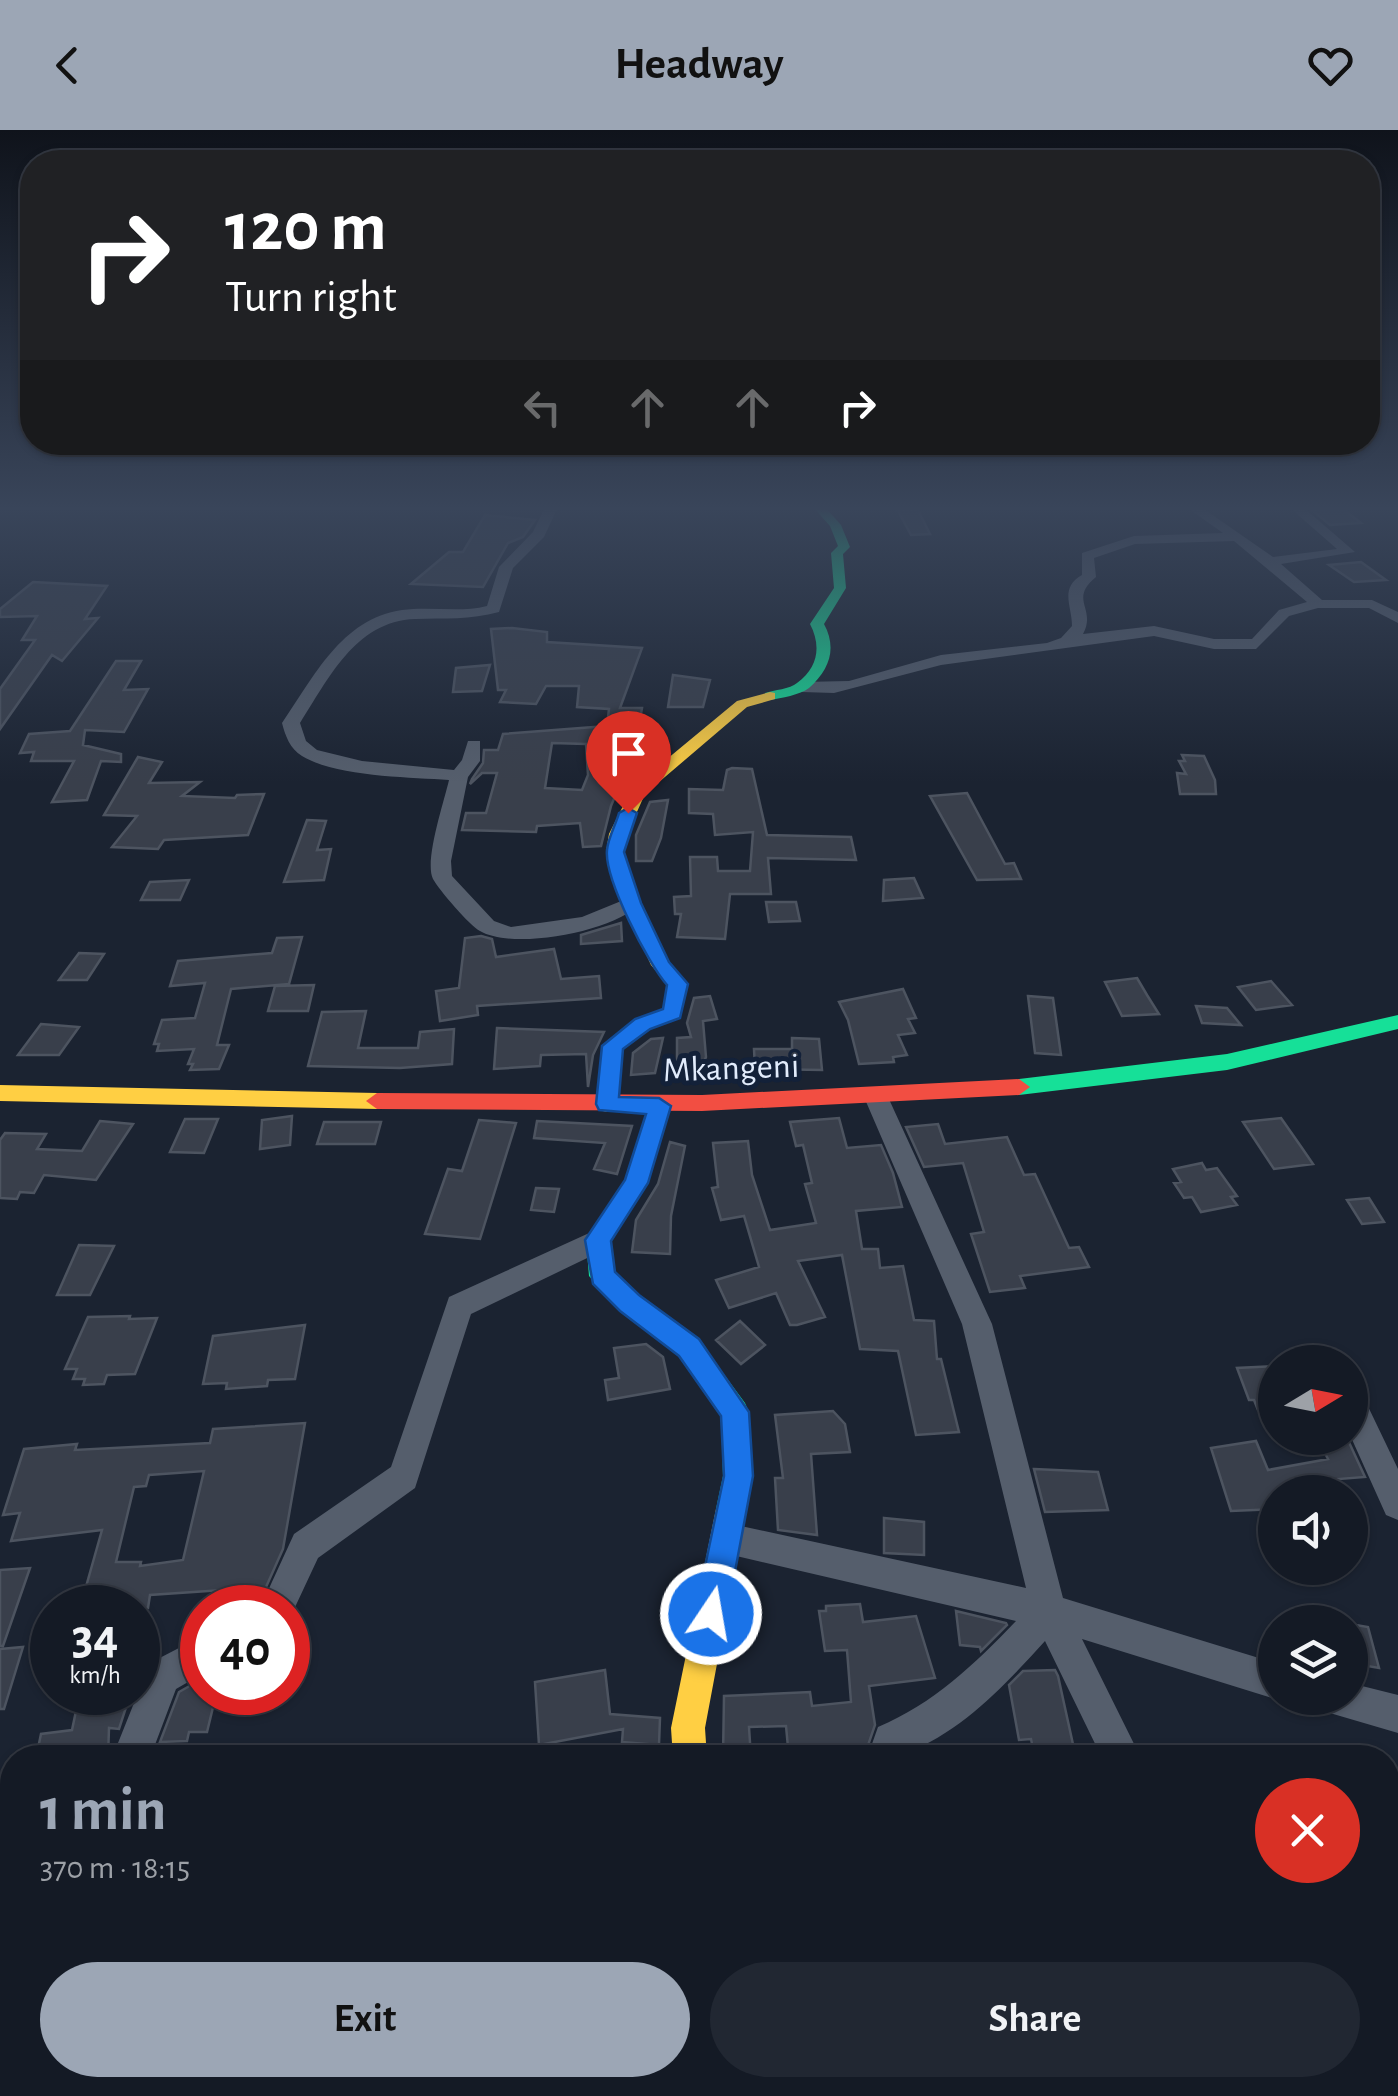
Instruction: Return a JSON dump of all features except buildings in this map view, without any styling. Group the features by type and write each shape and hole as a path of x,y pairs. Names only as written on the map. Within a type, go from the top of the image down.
{"street":[{"path":"459,776 349,764 308,754 294,736 291,723 325,666 376,623 398,615 458,617 494,609 497,599"},
{"path":"802,687 826,654 825,639 817,624 833,599"},
{"path":"1066,641 1078,633 1082,619 1076,599"},
{"path":"1312,599 1318,604"},
{"path":"607,1104 613,1046 643,1024 673,1013 678,984 661,965 631,903 615,852 617,837 638,792 742,704 802,687 822,690 897,675 920,664 1022,651 1066,641 1154,631 1214,644 1256,644 1284,613 1318,604 1372,604 1398,618"},
{"path":"474,745 470,762 459,776 441,861 442,877 486,926 510,934 582,924 604,919 631,903"},
{"name":"Mkangeni","path":"0,1094 659,1106 876,1097 1089,1082 1262,1055 1397,1023"},
{"path":"876,1097 978,1324 1049,1611 1116,1745"},
{"path":"287,1585 306,1546 404,1477 458,1306 598,1240 636,1183 659,1106"},
{"path":"598,1240 602,1276 629,1303 689,1347 734,1412 738,1476 688,1728 689,1745"},
{"path":"1368,1440 1398,1504"},
{"path":"726,1539 1049,1611 1258,1677"},
{"path":"890,1745 891,1740 915,1734 1012,1654 1049,1611"},
{"path":"135,1745 163,1676 180,1666"},
{"path":"1368,1706 1398,1714"}],"traffic: fast":[{"path":"770,696 802,687 826,654 825,639 817,624 833,599"},
{"path":"1019,1087 1227,1062 1398,1022"},
{"path":"659,1106 636,1183 598,1240 602,1276 629,1303 689,1347 735,1412 738,1476 731,1509"}],"traffic: slow":[{"path":"607,1104 613,1046 643,1024 673,1013 678,984 661,965 631,903 615,852 618,834 638,792 742,704 770,696"},
{"path":"0,1093 377,1101"},
{"path":"689,1745 688,1728 731,1509"}],"traffic: jam":[{"path":"377,1101 702,1103 1019,1087"}],"route":[{"path":"628,813 615,852 631,903 661,965 678,984 673,1013 643,1024 613,1046 607,1104 659,1106 636,1183 598,1240 602,1276 629,1303 689,1347 714,1377 734,1412 738,1476 711,1614"}]}
